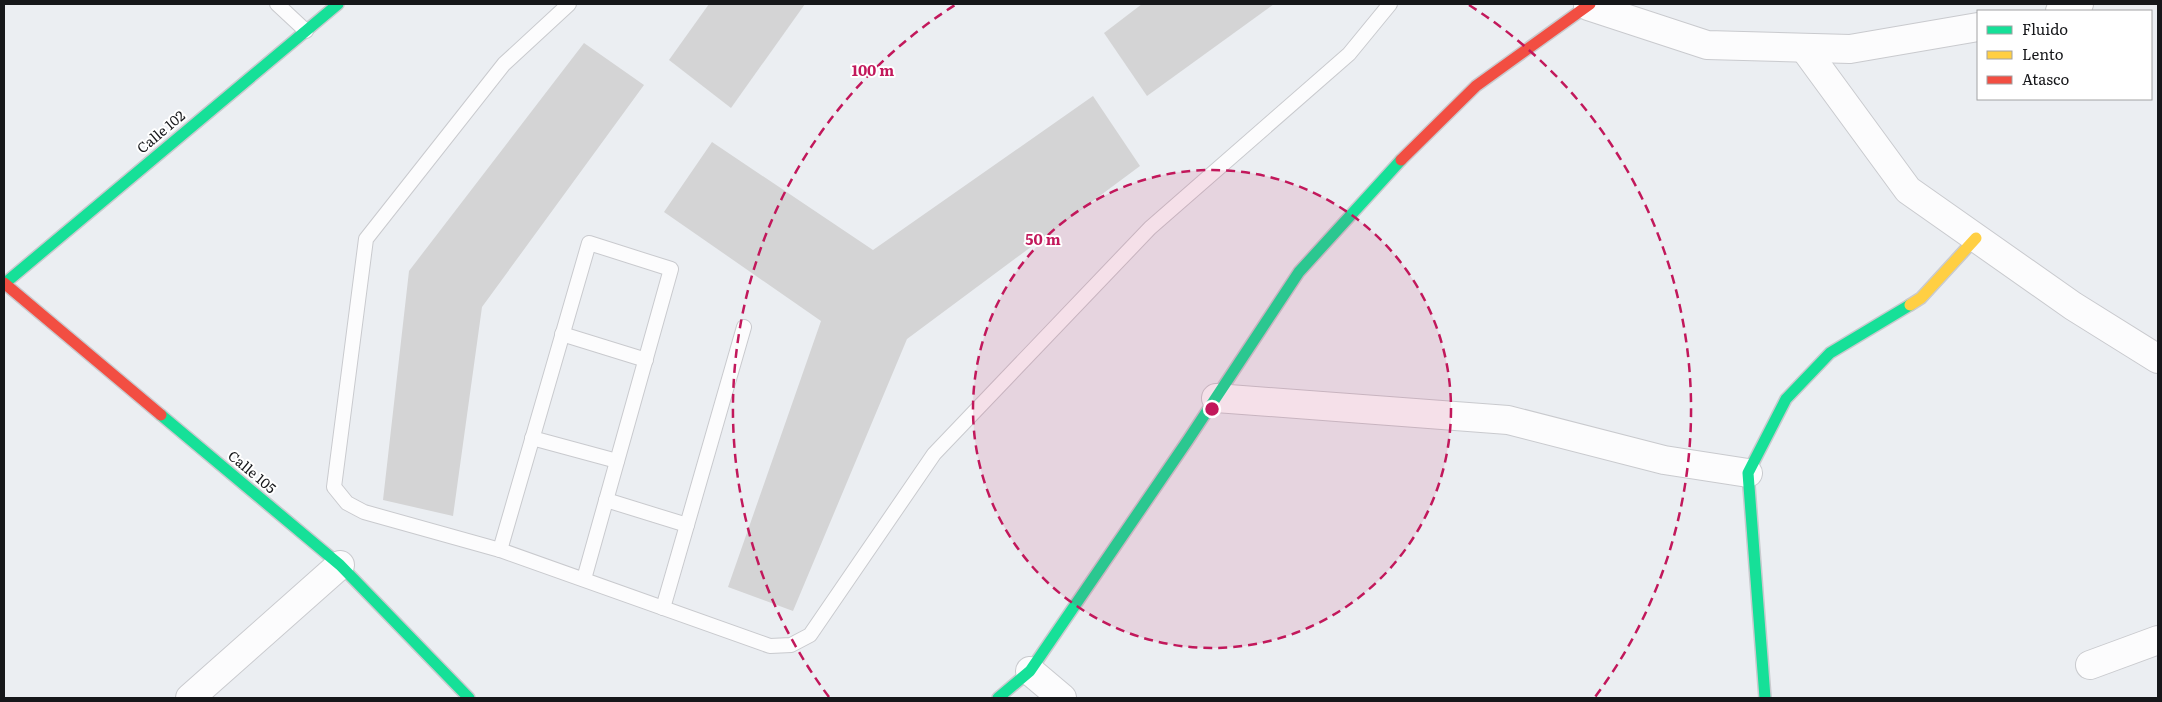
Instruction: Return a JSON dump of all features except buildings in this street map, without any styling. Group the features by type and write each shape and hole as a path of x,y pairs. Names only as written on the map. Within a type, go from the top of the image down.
{"street":[{"name":"Calle 102","path":"4,284 338,4"},
{"path":"2063,10 2079,4"},
{"path":"998,698 1030,671 1216,398 1299,272 1406,155 1476,86 1589,5 1707,45 1850,49 1977,27"},
{"path":"1804,48 1908,190 2073,306 2158,359"},
{"path":"1765,698 1748,473 1786,399 1830,353 1920,298 1976,238"},
{"name":"Calle 105","path":"4,284 340,566 469,698"},
{"path":"1216,398 1508,420 1664,460 1748,473"},
{"path":"190,698 340,566"},
{"path":"2090,665 2158,640"},
{"path":"1030,671 1062,698"}],"lane":[{"path":"277,4 306,31"},
{"path":"570,4 504,64 366,239 334,486 347,503 364,512 500,550 770,646 791,644 810,635 934,454 1150,228 1349,54 1390,4"},
{"path":"500,550 589,243 671,270 584,580"},
{"path":"663,608 744,327"},
{"path":"562,334 646,360"},
{"path":"532,438 617,461"},
{"path":"606,500 686,525"}],"traffic: fast":[{"path":"4,284 338,4"},
{"path":"998,698 1030,671 1188,440 1299,272 1401,160"},
{"path":"1765,698 1748,473 1786,399 1830,353 1910,305"},
{"path":"161,415 340,565 469,698"}],"traffic: slow":[{"path":"1910,305 1921,298 1976,238"}],"traffic: jam":[{"path":"1401,160 1476,86 1590,4"},
{"path":"4,283 161,415"}]}
